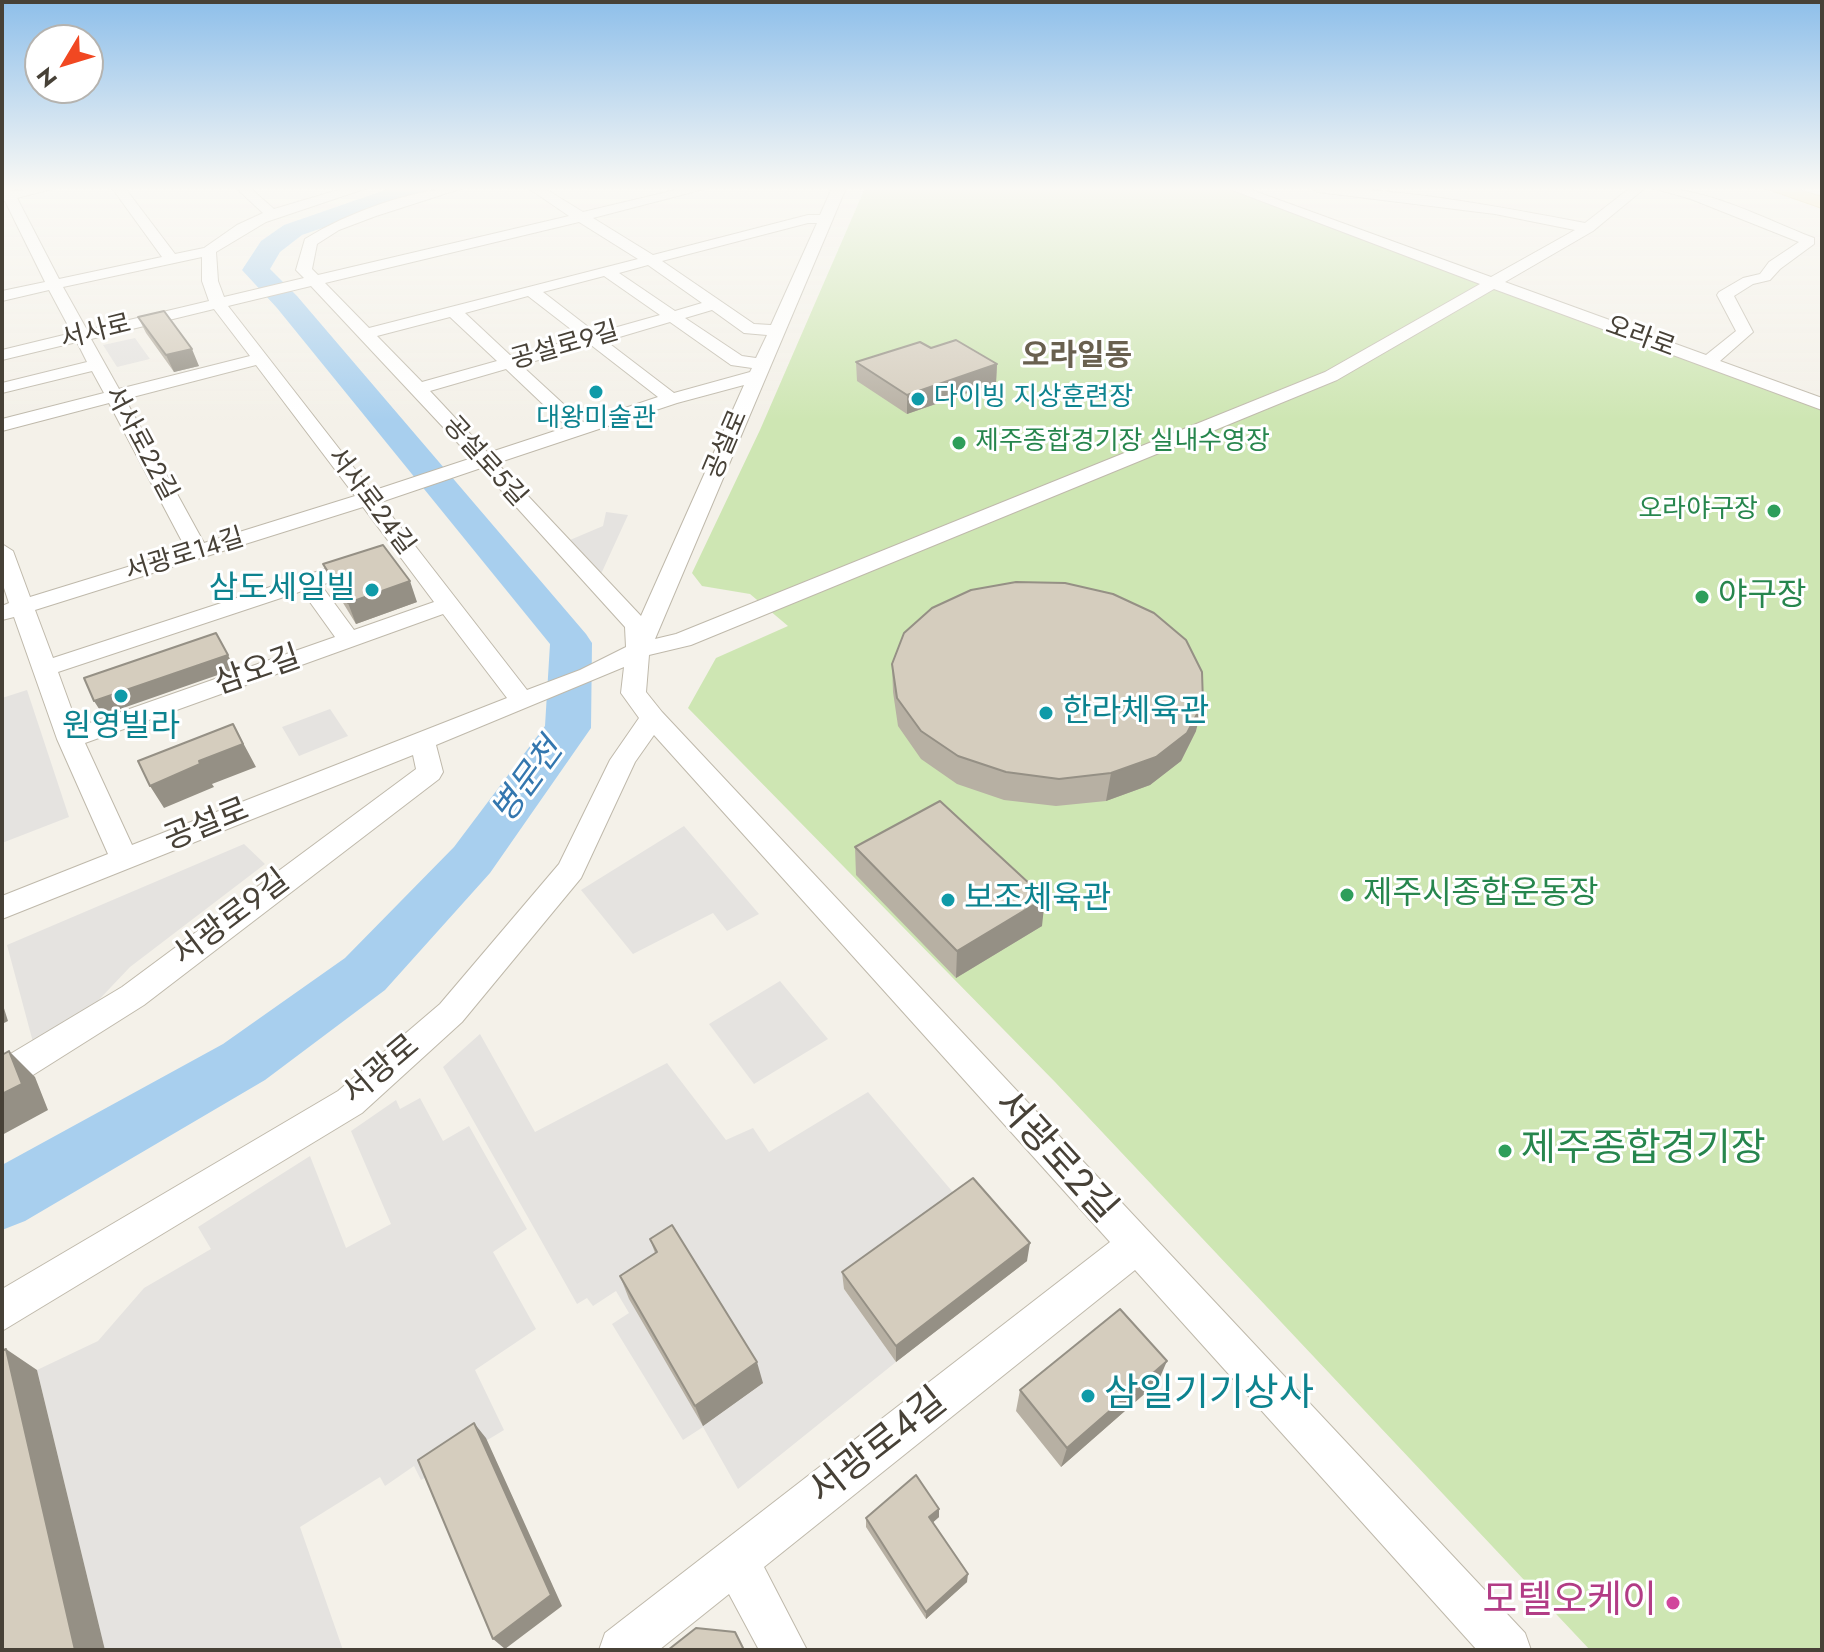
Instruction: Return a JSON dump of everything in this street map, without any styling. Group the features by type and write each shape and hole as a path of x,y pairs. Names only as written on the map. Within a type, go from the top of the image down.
{"street":[{"name":"서사로22길","path":"43,265 199,553"},
{"path":"2,296 144,265"},
{"path":"209,265 210,281 228,300"},
{"path":"305,265 308,282 379,265"},
{"path":"364,334 625,265"},
{"path":"657,265 750,329 778,331"},
{"name":"공설로","path":"2,908 589,675 638,650 806,265"},
{"name":"오라로","path":"1442,265 1822,404"},
{"path":"638,650 683,640 1331,376 1523,265"},
{"path":"1708,362 1745,332 1725,295 1748,281 1765,277 1772,265"},
{"path":"605,270 737,361 760,370"},
{"name":"서사로","path":"2,355 308,282"},
{"name":"공설로5길","path":"308,282 418,389 475,463 637,626 638,650"},
{"path":"530,290 671,399"},
{"name":"서사로24길","path":"228,300 263,358 375,497 406,550 522,701"},
{"name":"공설로9길","path":"418,389 713,305"},
{"path":"452,310 579,428"},
{"path":"2,425 263,358"},
{"path":"2,388 99,364"},
{"name":"서광로14길","path":"11,610 375,497 760,370"},
{"path":"24,382 43,414"},
{"path":"43,669 406,550"},
{"path":"2,551 11,610 43,669 70,739 124,859"},
{"path":"307,582 349,640"},
{"name":"삼오길","path":"70,739 447,605"},
{"name":"서광로2길","path":"638,650 633,693 653,718 1508,1650"},
{"name":"서광로","path":"2,1311 350,1102 451,1013 571,870 623,760 653,718"},
{"name":"서광로9길","path":"2,1077 133,996 430,772 422,740"},
{"name":"서광로4길","path":"622,1650 1135,1246"},
{"path":"736,1561 784,1650"}],"green space":[{"name":"제주시종합운동장","path":"832,265 1440,265 1822,405 1822,1650 1590,1650 1055,1082 688,708 716,658 788,626 750,594 702,586 692,573 760,430"}],"shaded area":[{"path":"135,338 150,359 117,367 103,345"},
{"path":"606,512 628,515 601,574 570,540 603,526"},
{"path":"27,690 69,817 2,843 2,698"},
{"path":"330,709 348,736 299,756 282,727"},
{"path":"684,826 759,914 727,931 713,913 633,954 581,890"},
{"path":"244,844 265,864 130,967 93,1006 34,1046 7,945"},
{"path":"780,981 828,1039 754,1084 709,1024"},
{"path":"480,1034 535,1132 667,1063 726,1140 753,1128 769,1152 868,1092 962,1203 844,1289 896,1362 738,1489 703,1427 683,1440 612,1324 629,1313 616,1291 593,1306 587,1298 577,1304 443,1067"},
{"path":"420,1098 443,1141 469,1126 527,1229 493,1252 536,1329 475,1370 504,1430 421,1480 414,1466 385,1486 380,1477 300,1527 343,1650 105,1650 37,1370 98,1341 144,1288 211,1249 198,1227 310,1156 346,1248 391,1224 351,1131 396,1100 400,1109"}],"building":[{"path":"164,311 192,349 166,355 138,317"},
{"path":"956,340 997,364 907,395 856,362 920,342 931,348"},
{"path":"383,545 410,581 348,603 323,564"},
{"name":"한라체육관","path":"1016,582 1065,583 1113,594 1154,613 1186,640 1202,672 1203,703 1187,733 1156,757 1111,773 1059,779 1006,772 958,756 921,731 897,698 892,664 904,633 932,608 971,590"},
{"path":"216,633 228,655 94,701 84,678"},
{"path":"233,724 243,744 199,761 200,764 150,786 138,761"},
{"name":"보조체육관","path":"940,801 1045,898 957,951 855,847"},
{"path":"9,1051 22,1084 2,1094 2,1055"},
{"path":"973,1178 1030,1243 896,1346 842,1272"},
{"path":"672,1225 757,1362 695,1406 620,1276 657,1252 650,1239"},
{"name":"삼일기기상사","path":"1120,1309 1167,1361 1067,1448 1020,1390"},
{"path":"6,1349 75,1650 2,1650 2,1351"},
{"path":"474,1423 551,1595 493,1639 418,1460"},
{"path":"916,1475 939,1509 929,1517 968,1574 926,1612 866,1518"},
{"path":"696,1628 735,1632 744,1650 668,1650"}],"waterway":[{"name":"병문천","path":"2,1199 244,1062 365,974 472,860 568,728 571,643 287,302 256,270 259,265"}],"place":[{"name":"대왕미술관","path":"596,392"},
{"name":"다이빙 지상훈련장","path":"918,399"},
{"name":"제주종합경기장 실내수영장","path":"959,443"},
{"name":"오라야구장","path":"1774,511"},
{"name":"삼도세일빌","path":"372,590"},
{"name":"야구장","path":"1702,597"},
{"name":"원영빌라","path":"121,696"},
{"name":"한라체육관","path":"1046,713"},
{"name":"제주시종합운동장","path":"1347,895"},
{"name":"보조체육관","path":"948,900"},
{"name":"제주종합경기장","path":"1505,1151"},
{"name":"삼일기기상사","path":"1088,1396"},
{"name":"모텔오케이","path":"1673,1603"}],"district":[{"name":"오라일동","path":"1077,358"}]}
